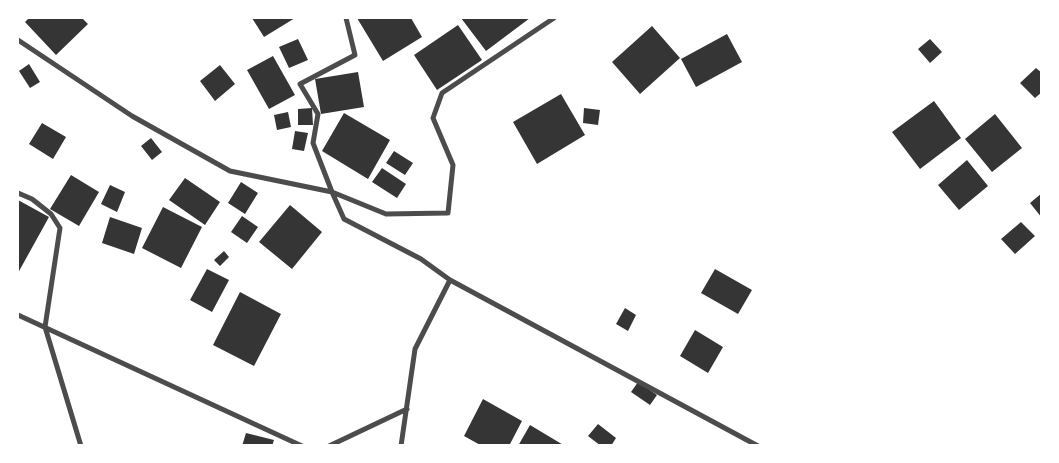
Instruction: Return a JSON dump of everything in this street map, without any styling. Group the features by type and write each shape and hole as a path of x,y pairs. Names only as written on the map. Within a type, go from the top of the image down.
{"street":[{"path":"346,18 355,55 300,84 318,114 313,143 344,219 421,259 450,280 758,446"},
{"path":"18,40 132,116 230,171 332,192 386,214 448,214 453,164 433,118 442,93 554,18"},
{"path":"18,193 32,199 51,214 60,228 45,326 81,446"},
{"path":"401,446 415,350 450,280"},
{"path":"18,315 302,446"},
{"path":"329,446 407,409"}],"building":[{"path":"29,18 82,18 88,24 56,55 25,22"},
{"path":"252,18 295,18 264,37"},
{"path":"357,18 411,18 422,37 383,61"},
{"path":"461,18 530,18 486,51"},
{"path":"458,25 482,60 437,90 414,55"},
{"path":"652,26 680,58 640,94 612,62"},
{"path":"727,34 742,62 696,87 681,59"},
{"path":"298,39 308,60 289,68 279,47"},
{"path":"930,39 942,52 930,63 918,49"},
{"path":"273,56 295,95 269,109 247,70"},
{"path":"29,64 40,82 30,88 19,71"},
{"path":"220,65 235,84 215,101 200,81"},
{"path":"1036,68 1042,73 1042,92 1035,98 1020,83"},
{"path":"358,72 364,107 321,114 315,79"},
{"path":"561,94 585,135 537,164 513,122"},
{"path":"934,101 961,138 920,169 892,132"},
{"path":"312,108 313,125 298,125 298,109"},
{"path":"584,108 600,110 598,125 583,123"},
{"path":"288,112 291,127 277,130 274,115"},
{"path":"344,113 390,140 368,179 322,151"},
{"path":"995,114 1022,148 992,172 965,139"},
{"path":"42,123 66,137 53,159 29,144"},
{"path":"295,131 308,133 304,151 292,149"},
{"path":"151,138 162,152 152,160 141,146"},
{"path":"394,151 413,163 405,175 386,163"},
{"path":"967,160 988,186 959,210 938,185"},
{"path":"382,168 406,184 397,198 372,182"},
{"path":"71,175 99,192 79,226 50,209"},
{"path":"185,178 220,202 205,225 169,200"},
{"path":"241,182 258,193 245,214 228,203"},
{"path":"110,185 125,192 117,212 101,204"},
{"path":"1042,193 1042,218 1030,203"},
{"path":"18,200 49,217 18,273"},
{"path":"290,205 322,232 292,269 259,242"},
{"path":"163,207 202,227 181,268 142,248"},
{"path":"242,216 258,227 247,243 231,232"},
{"path":"110,217 142,228 134,254 102,243"},
{"path":"1021,222 1035,236 1015,254 1001,239"},
{"path":"224,251 229,257 220,266 214,260"},
{"path":"207,269 229,280 212,312 190,300"},
{"path":"715,269 752,290 738,314 701,293"},
{"path":"240,292 281,314 254,366 213,345"},
{"path":"625,308 636,315 628,331 616,324"},
{"path":"695,330 723,347 708,373 680,356"},
{"path":"638,382 657,395 650,405 631,392"},
{"path":"483,399 522,421 509,446 482,446 464,436"},
{"path":"598,424 616,438 611,446 601,446 588,436"},
{"path":"530,425 565,446 518,446"},
{"path":"246,433 274,440 272,446 242,446"}]}
